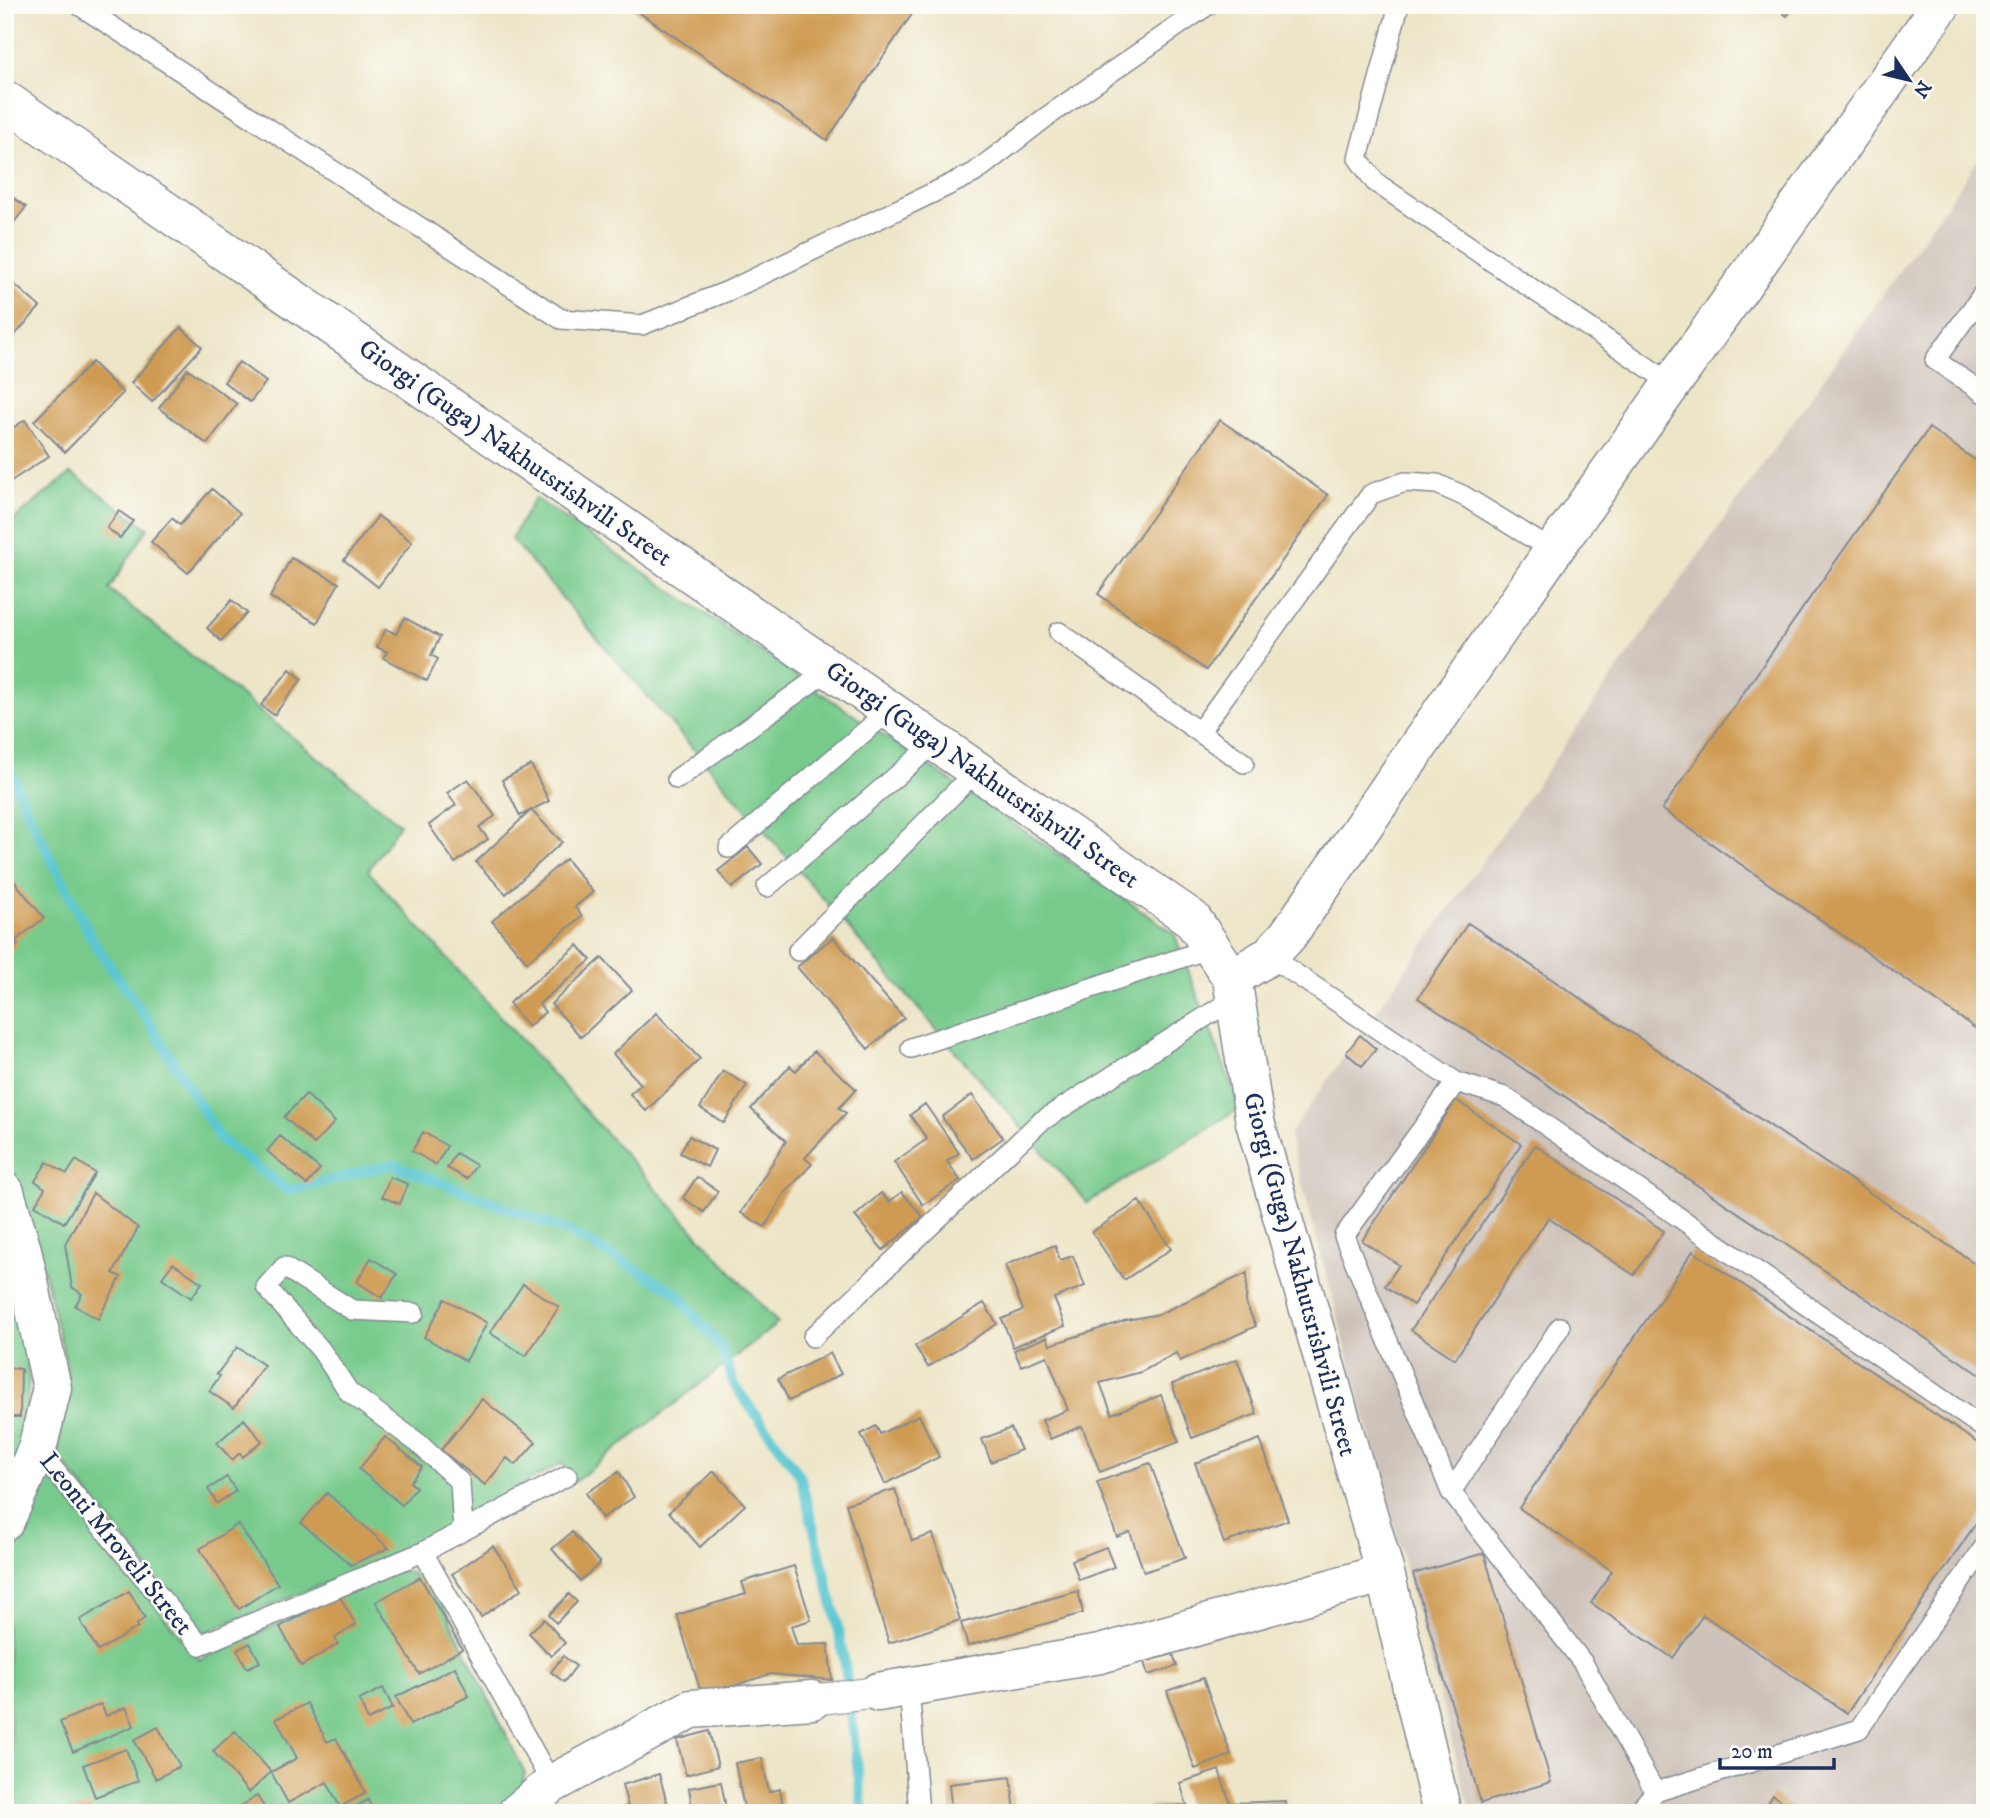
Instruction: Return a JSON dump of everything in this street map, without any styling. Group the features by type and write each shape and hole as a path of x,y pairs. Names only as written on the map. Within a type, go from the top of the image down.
{"street":[{"path":"1226,975 1269,956 1288,936 1553,551 1941,5"},
{"name":"Giorgi (Guga) Nakhutsrishvili Street","path":"5,100 1192,919 1226,975 1255,1122 1385,1573 1442,1813"},
{"name":"Leonti Mroveli Street","path":"5,1192 22,1250 52,1388 37,1449"},
{"path":"5,1521 37,1449"},
{"path":"517,1813 552,1784 691,1709 812,1700 894,1690 1100,1654 1385,1573"}],"lane":[{"path":"79,5 561,319 642,325 728,291 974,173 1045,118 1208,5"},
{"path":"1399,5 1358,158 1375,182 1672,384"},
{"path":"1985,291 1936,360 1985,394"},
{"path":"1199,732 1371,494 1405,482 1437,484 1464,496 1553,551"},
{"path":"1059,632 1244,763"},
{"path":"677,779 830,669"},
{"path":"729,848 890,710"},
{"path":"767,887 936,742"},
{"path":"798,951 977,770"},
{"path":"1269,956 1456,1082 1505,1097 1985,1429"},
{"path":"911,1048 1226,975"},
{"path":"813,1336 1040,1122 1226,975"},
{"path":"1456,1082 1344,1236 1451,1492 1583,1663 1654,1792"},
{"path":"414,1313 352,1310 284,1266 266,1287 321,1350 349,1392 418,1443 460,1482 463,1531"},
{"path":"1451,1492 1560,1327"},
{"name":"Leonti Mroveli Street","path":"37,1449 200,1645 424,1552"},
{"path":"552,1784 424,1552 567,1476"},
{"path":"1637,1813 1654,1792 1859,1729 1985,1546"},
{"path":"894,1690 919,1813"}],"shaded area":[{"path":"1985,150 1985,1813 1471,1813 1289,1135"}],"green space":[{"path":"71,473 148,528 109,589 400,824 368,871 778,1323 573,1483 562,1463 399,1553 201,1634 58,1456 68,1371 43,1269 5,1162 5,527"},
{"path":"535,498 1174,933 1240,1108 1087,1203 511,539"},
{"path":"5,1210 10,1221 29,1379 21,1463 5,1506"},
{"path":"30,1480 53,1481 200,1660 397,1568 431,1581 525,1773 519,1799 502,1813 14,1813 5,1546 11,1516"}],"building":[{"path":"628,5 918,5 827,140"},
{"path":"1773,5 1795,5 1787,16"},
{"path":"5,192 26,207 5,234"},
{"path":"5,276 40,307 5,346"},
{"path":"181,327 202,347 152,402 131,383"},
{"path":"92,362 123,393 65,452 34,421"},
{"path":"239,362 266,382 250,402 224,382"},
{"path":"188,369 237,404 207,444 159,408"},
{"path":"25,420 49,456 5,485 5,433"},
{"path":"1220,420 1328,495 1206,670 1098,594"},
{"path":"1929,428 1985,467 1985,1035 1662,809"},
{"path":"212,489 240,513 188,573 151,542 172,518 180,525"},
{"path":"119,511 133,521 120,538 107,528"},
{"path":"378,516 412,542 378,587 344,560"},
{"path":"291,558 339,583 317,623 270,597"},
{"path":"232,600 247,613 221,641 207,628"},
{"path":"405,618 440,637 431,655 438,659 427,681 383,658 387,652 377,647 386,629 396,634"},
{"path":"290,669 302,679 274,715 261,705"},
{"path":"531,765 549,801 520,816 502,780"},
{"path":"468,779 495,816 479,827 488,839 455,863 429,825 456,805 447,793"},
{"path":"531,810 562,842 506,894 476,862"},
{"path":"748,847 762,864 732,888 718,871"},
{"path":"566,859 593,892 575,907 582,916 527,962 492,921"},
{"path":"14,881 44,918 15,941 18,945 5,955 5,887"},
{"path":"1468,923 1985,1270 1985,1378 1418,998"},
{"path":"833,937 904,1018 868,1049 797,967"},
{"path":"578,945 591,960 539,1004 545,1012 528,1027 509,1003"},
{"path":"602,958 632,990 581,1037 551,1004"},
{"path":"656,1013 700,1059 646,1111 630,1094 641,1084 613,1054"},
{"path":"1360,1035 1376,1049 1362,1066 1346,1053"},
{"path":"814,1051 856,1089 839,1108 846,1113 805,1158 812,1164 784,1194 765,1227 741,1213 786,1141 751,1109 790,1066 796,1071"},
{"path":"723,1071 747,1085 724,1123 700,1108"},
{"path":"306,1094 335,1122 314,1144 284,1117"},
{"path":"972,1095 1003,1138 973,1159 942,1117"},
{"path":"1456,1100 1521,1144 1413,1305 1385,1286 1399,1265 1362,1241"},
{"path":"925,1104 959,1153 947,1161 960,1180 923,1205 894,1162 927,1139 910,1115"},
{"path":"423,1132 447,1146 436,1165 412,1151"},
{"path":"280,1136 320,1169 307,1185 267,1151"},
{"path":"689,1136 715,1150 707,1167 680,1153"},
{"path":"1535,1145 1664,1231 1634,1275 1548,1218 1455,1359 1411,1330"},
{"path":"456,1153 476,1165 467,1179 447,1168"},
{"path":"76,1160 95,1173 64,1223 35,1205 45,1188 35,1181 47,1162 67,1174"},
{"path":"390,1177 408,1184 400,1204 382,1197"},
{"path":"697,1177 718,1191 704,1212 683,1198"},
{"path":"902,1192 923,1217 883,1250 855,1216 881,1193 889,1202"},
{"path":"93,1193 138,1228 113,1273 121,1277 98,1319 75,1306 82,1294 72,1287 65,1244"},
{"path":"1139,1201 1171,1249 1124,1280 1092,1232"},
{"path":"1055,1245 1060,1260 1073,1256 1085,1286 1054,1298 1065,1326 1013,1347 1002,1319 1023,1310 1005,1265"},
{"path":"1693,1251 1985,1448 1985,1510 1847,1713 1703,1615 1673,1658 1591,1603 1612,1571 1519,1508"},
{"path":"371,1258 397,1274 382,1298 357,1282"},
{"path":"173,1263 202,1283 191,1298 162,1278"},
{"path":"1247,1273 1246,1304 1256,1326 1180,1361 1176,1353 1141,1372 1100,1383 1112,1414 1161,1395 1179,1442 1100,1472 1082,1426 1050,1439 1042,1420 1068,1410 1047,1356 1021,1366 1014,1350 1047,1337 1050,1345 1127,1320 1159,1314"},
{"path":"523,1284 559,1307 526,1356 490,1333"},
{"path":"445,1299 487,1323 466,1361 424,1337"},
{"path":"984,1303 997,1324 928,1367 915,1346"},
{"path":"237,1347 264,1365 234,1408 209,1391 220,1376 217,1374"},
{"path":"830,1353 841,1374 789,1401 778,1379"},
{"path":"1237,1359 1257,1414 1192,1438 1172,1384"},
{"path":"9,1368 21,1369 20,1417 8,1417"},
{"path":"482,1399 536,1442 516,1465 507,1458 485,1485 441,1450"},
{"path":"919,1415 939,1457 885,1484 861,1434 876,1426 880,1434"},
{"path":"244,1419 262,1441 243,1457 240,1453 232,1460 217,1443"},
{"path":"1011,1428 1021,1450 991,1462 982,1439"},
{"path":"385,1437 422,1467 410,1482 416,1487 402,1505 359,1469"},
{"path":"1260,1439 1288,1520 1224,1543 1195,1463"},
{"path":"1150,1463 1185,1558 1144,1572 1130,1532 1117,1537 1097,1482"},
{"path":"714,1471 745,1505 700,1547 669,1512"},
{"path":"619,1472 634,1497 602,1518 586,1493"},
{"path":"227,1477 236,1491 217,1503 208,1489"},
{"path":"895,1489 912,1541 933,1534 960,1620 889,1643 846,1504"},
{"path":"327,1493 389,1548 351,1565 301,1523"},
{"path":"238,1524 278,1584 239,1609 200,1549"},
{"path":"572,1532 600,1563 580,1581 552,1549"},
{"path":"493,1546 522,1589 481,1617 452,1574"},
{"path":"1106,1547 1114,1567 1079,1580 1072,1560"},
{"path":"1484,1553 1551,1782 1481,1803 1413,1574"},
{"path":"794,1566 811,1620 791,1626 797,1645 828,1644 832,1680 770,1674 702,1696 677,1615 746,1594 742,1582"},
{"path":"420,1577 462,1649 419,1674 376,1602"},
{"path":"129,1591 145,1618 137,1624 138,1627 98,1651 80,1620"},
{"path":"1078,1591 1083,1613 968,1646 961,1623"},
{"path":"338,1594 356,1625 335,1638 338,1644 301,1666 280,1627"},
{"path":"569,1594 577,1602 556,1623 549,1615"},
{"path":"544,1619 565,1643 551,1656 529,1633"},
{"path":"250,1643 260,1662 247,1668 237,1650"},
{"path":"1173,1654 1177,1666 1148,1675 1144,1662"},
{"path":"563,1656 576,1666 564,1682 551,1672"},
{"path":"455,1667 469,1696 410,1725 396,1697"},
{"path":"1203,1678 1231,1755 1195,1769 1167,1691"},
{"path":"383,1688 393,1708 368,1720 359,1700"},
{"path":"307,1703 327,1742 336,1738 366,1793 340,1807 327,1782 288,1803 271,1772 297,1758 276,1719"},
{"path":"101,1704 106,1716 126,1707 134,1726 73,1752 60,1722"},
{"path":"158,1727 180,1766 156,1779 134,1740"},
{"path":"235,1731 271,1772 249,1793 213,1751"},
{"path":"709,1731 718,1766 686,1775 677,1740"},
{"path":"126,1749 138,1781 95,1797 83,1765"},
{"path":"762,1758 769,1792 780,1789 784,1813 745,1813 735,1763"},
{"path":"1219,1770 1230,1803 1286,1801 1286,1813 1149,1813 1149,1807 1187,1805 1180,1783"},
{"path":"659,1774 670,1813 618,1813 617,1809 628,1806 622,1785"},
{"path":"1011,1777 1015,1813 952,1813 949,1784"},
{"path":"721,1782 727,1813 693,1813 689,1788"},
{"path":"1773,1795 1800,1813 1762,1813"},
{"path":"257,1796 268,1813 244,1813 240,1807"},
{"path":"368,1800 374,1813 344,1813"},
{"path":"90,1804 94,1813 73,1811"}],"waterway":[{"path":"5,758 31,819 93,941 153,1028 220,1139 288,1191 392,1164 570,1232 676,1292 722,1349 734,1385 800,1475 837,1622 846,1672 863,1813"}]}
